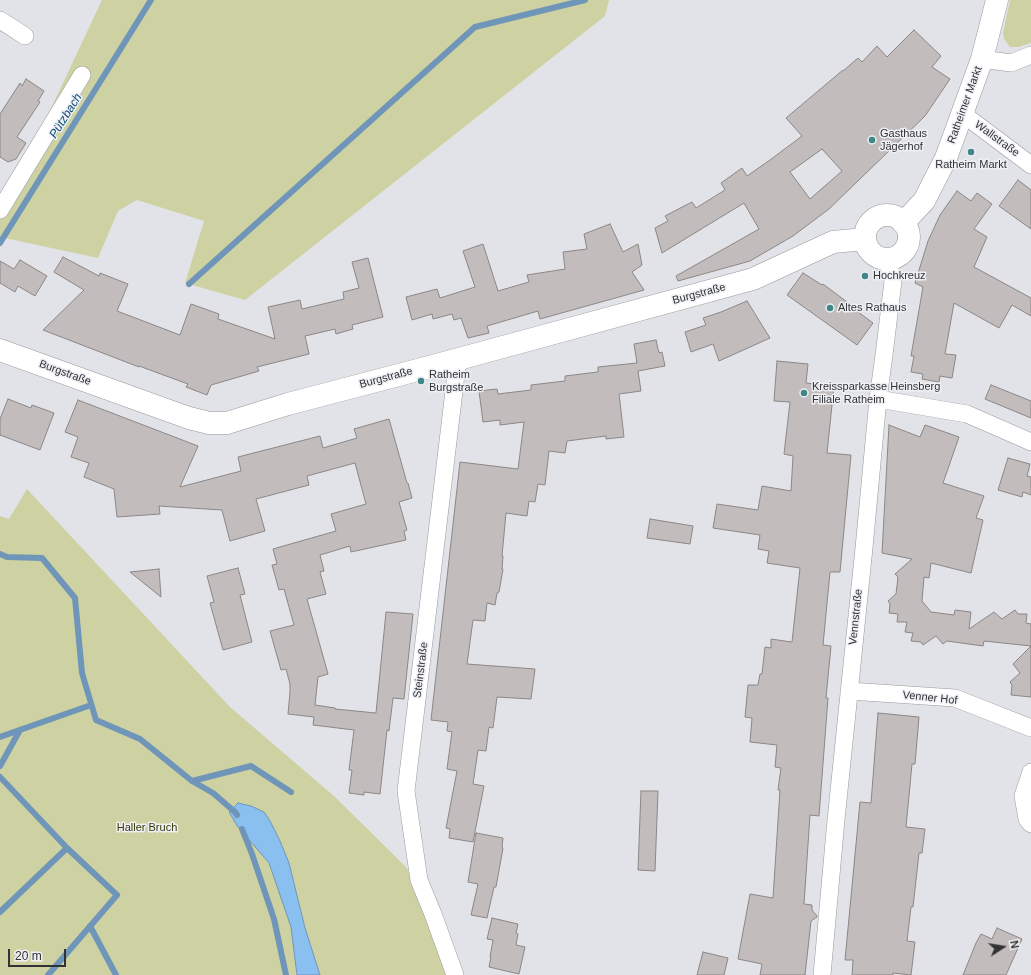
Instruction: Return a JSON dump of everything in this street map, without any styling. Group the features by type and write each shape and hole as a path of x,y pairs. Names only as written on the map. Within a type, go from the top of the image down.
{"street":[{"name":"Ratheimer Markt","path":"903,222 924,201 946,158 982,59 997,0"},
{"path":"0,20 25,36"},
{"path":"982,59 1011,62 1031,55"},
{"path":"0,210 82,75"},
{"name":"Wallstraße","path":"962,114 1031,165"},
{"path":"885,215 898,218 903,222 908,230 909,238 907,246 902,253 895,258 887,259 875,256 867,246 865,239 868,226 872,221 885,215"},
{"name":"Burgstraße","path":"0,350 189,418 209,423 227,423 288,404 753,279 833,242 865,239"},
{"name":"Vennstraße","path":"822,975 836,812 878,399 892,281 887,259"},
{"name":"Steinstraße","path":"455,975 419,880 406,791 458,358"},
{"path":"878,399 967,414 1031,442"},
{"name":"Venner Hof","path":"849,691 955,698 1031,728"},
{"path":"1031,772 1023,796 1027,819 1031,824"}],"green space":[{"path":"102,0 609,0 605,16 245,300 185,283 204,221 137,200 118,211 98,258 0,237 0,217"},
{"path":"1010,0 1031,0 1031,43 1019,47 1010,47 1004,39 1003,33"},
{"name":"Haller Bruch","path":"27,489 230,707 334,796 407,868 450,975 0,975 0,516 9,519"}],"water":[{"path":"238,803 251,806 264,812 280,841 289,863 305,928 320,975 297,975 291,927 269,863 238,827 229,812"}],"building":[{"path":"914,30 941,56 932,67 950,79 925,116 829,209 793,236 750,261 678,281 676,276 759,229 744,203 662,253 655,228 668,221 665,216 692,202 696,208 725,190 721,183 742,168 747,176 802,136 786,118 858,58 862,62 877,46 887,57","holes":["822,149 842,171 810,199 790,172"]},
{"path":"26,79 44,91 38,101 40,102 17,137 26,143 16,159 8,162 0,157 0,114 20,83 22,86"},
{"path":"1018,180 1031,190 1031,229 999,206"},
{"path":"957,191 971,201 977,193 992,204 974,229 987,237 974,267 1031,298 1031,316 1012,305 999,328 954,303 945,354 956,355 952,378 940,376 939,382 922,379 923,374 911,372 914,356 911,356 923,287 915,283 928,241 940,215"},
{"path":"610,224 623,252 638,244 642,265 632,272 644,290 540,319 538,311 487,326 489,333 468,338 461,318 454,320 452,314 433,319 432,314 412,320 406,297 437,289 440,298 475,287 463,251 483,244 498,291 529,282 527,275 565,269 563,252 587,249 584,234"},
{"path":"63,257 99,276 100,273 128,284 117,311 180,335 191,304 219,314 218,319 275,339 268,307 300,300 302,309 344,299 343,292 359,288 352,262 368,258 383,317 352,325 353,329 336,334 335,329 305,336 309,354 257,367 259,371 211,385 207,395 186,387 188,384 43,330 84,290 54,272"},
{"path":"20,260 47,276 35,296 18,286 15,292 0,283 0,261 14,269"},
{"name":"Altes Rathaus","path":"803,273 822,285 823,284 873,323 857,345 787,295"},
{"path":"747,301 770,338 719,361 713,344 691,352 685,332 706,325 703,318"},
{"path":"656,340 659,353 662,352 665,366 638,371 641,391 619,394 624,437 606,439 606,436 567,441 565,453 549,451 545,485 538,484 535,502 529,501 527,516 506,513 502,556 503,569 499,592 497,593 495,605 487,603 485,621 473,620 467,664 535,669 531,699 497,697 493,728 489,727 486,751 478,750 473,784 484,786 473,842 449,838 450,829 446,828 457,771 447,769 452,732 447,731 448,722 431,720 460,462 518,469 524,422 500,425 500,420 483,422 479,391 497,389 498,394 531,390 531,385 565,381 565,376 598,372 598,367 637,363 634,344"},
{"path":"777,361 808,364 806,383 834,386 827,453 851,455 840,572 830,572 823,645 831,646 826,698 828,698 819,816 810,815 804,904 812,905 812,910 817,917 811,921 805,975 760,975 762,964 738,959 750,894 773,898 780,790 778,790 781,768 775,767 777,745 750,742 752,718 745,717 748,685 758,685 760,674 762,674 765,647 771,648 771,639 792,642 800,568 767,563 769,551 758,549 760,535 713,528 717,504 758,510 762,486 791,491 793,456 784,454 790,402 774,401"},
{"path":"991,385 1031,401 1031,418 985,399"},
{"path":"8,399 31,408 32,405 54,413 40,450 0,435 0,419"},
{"path":"78,400 198,446 180,487 241,471 238,457 320,436 323,448 357,438 354,429 389,419 412,498 399,502 407,530 404,531 406,540 351,552 350,546 320,555 324,571 320,572 326,594 307,599 328,674 318,677 315,705 335,709 376,713 386,612 413,614 404,699 393,698 389,731 387,730 380,794 364,792 364,795 349,793 352,770 349,770 354,730 313,725 314,717 288,714 290,684 286,669 281,670 270,631 294,625 284,589 279,590 272,565 277,564 273,549 336,531 331,514 366,504 355,463 307,476 309,485 256,499 265,531 230,541 222,510 159,506 160,514 117,517 114,489 84,477 89,463 71,457 78,437 65,432"},
{"path":"889,425 920,437 925,425 959,437 943,483 984,496 976,518 983,520 971,573 931,563 929,578 924,577 922,601 931,612 954,615 955,610 971,612 969,629 994,612 1002,619 1015,610 1018,614 1027,614 1026,623 1031,624 1031,646 984,641 983,646 947,641 943,644 936,636 923,645 921,642 911,641 913,633 905,632 907,622 897,622 898,614 889,613 890,604 888,601 896,594 898,577 895,574 912,559 882,553"},
{"path":"1008,458 1030,464 1027,476 1031,477 1031,495 1023,492 1022,497 998,490"},
{"path":"650,519 693,526 690,544 647,538"},
{"path":"238,568 245,594 240,595 252,642 223,650 210,603 214,602 207,576"},
{"path":"159,569 161,597 130,572"},
{"path":"1031,646 1031,697 1011,695 1012,685 1010,682 1020,673 1013,664"},
{"path":"878,713 919,717 915,764 912,764 906,827 925,829 922,853 919,853 913,907 911,907 907,941 915,942 911,975 893,973 893,975 852,975 853,960 845,960 860,802 871,803"},
{"path":"641,791 658,791 655,871 638,870"},
{"path":"476,833 503,838 503,848 496,887 494,887 487,918 471,915 478,884 468,882"},
{"path":"492,918 518,924 516,945 525,947 519,974 489,967 493,940 487,939"},
{"path":"997,928 1022,939 1006,975 963,975 981,934 992,939"},
{"path":"703,952 728,958 724,975 697,975"}],"waterway":[{"name":"Pützbach","path":"0,243 151,0"},
{"path":"189,284 475,27 585,0"},
{"path":"0,554 7,557 42,558 75,598 82,673 96,720 140,739 192,781 213,793 237,815"},
{"path":"0,737 91,705"},
{"path":"0,766 20,730"},
{"path":"192,781 251,766 291,792"},
{"path":"0,777 67,848 0,912"},
{"path":"242,829 274,919 286,975"},
{"path":"48,975 117,895 67,848"},
{"path":"90,926 116,975"}],"place":[{"name":"Gasthaus Jägerhof","path":"872,140"},
{"name":"Ratheim Markt","path":"971,152"},
{"name":"Hochkreuz","path":"865,276"},
{"name":"Altes Rathaus","path":"830,308"},
{"name":"Ratheim Burgstraße","path":"421,381"},
{"name":"Kreissparkasse Heinsberg Filiale Ratheim","path":"804,393"}]}
